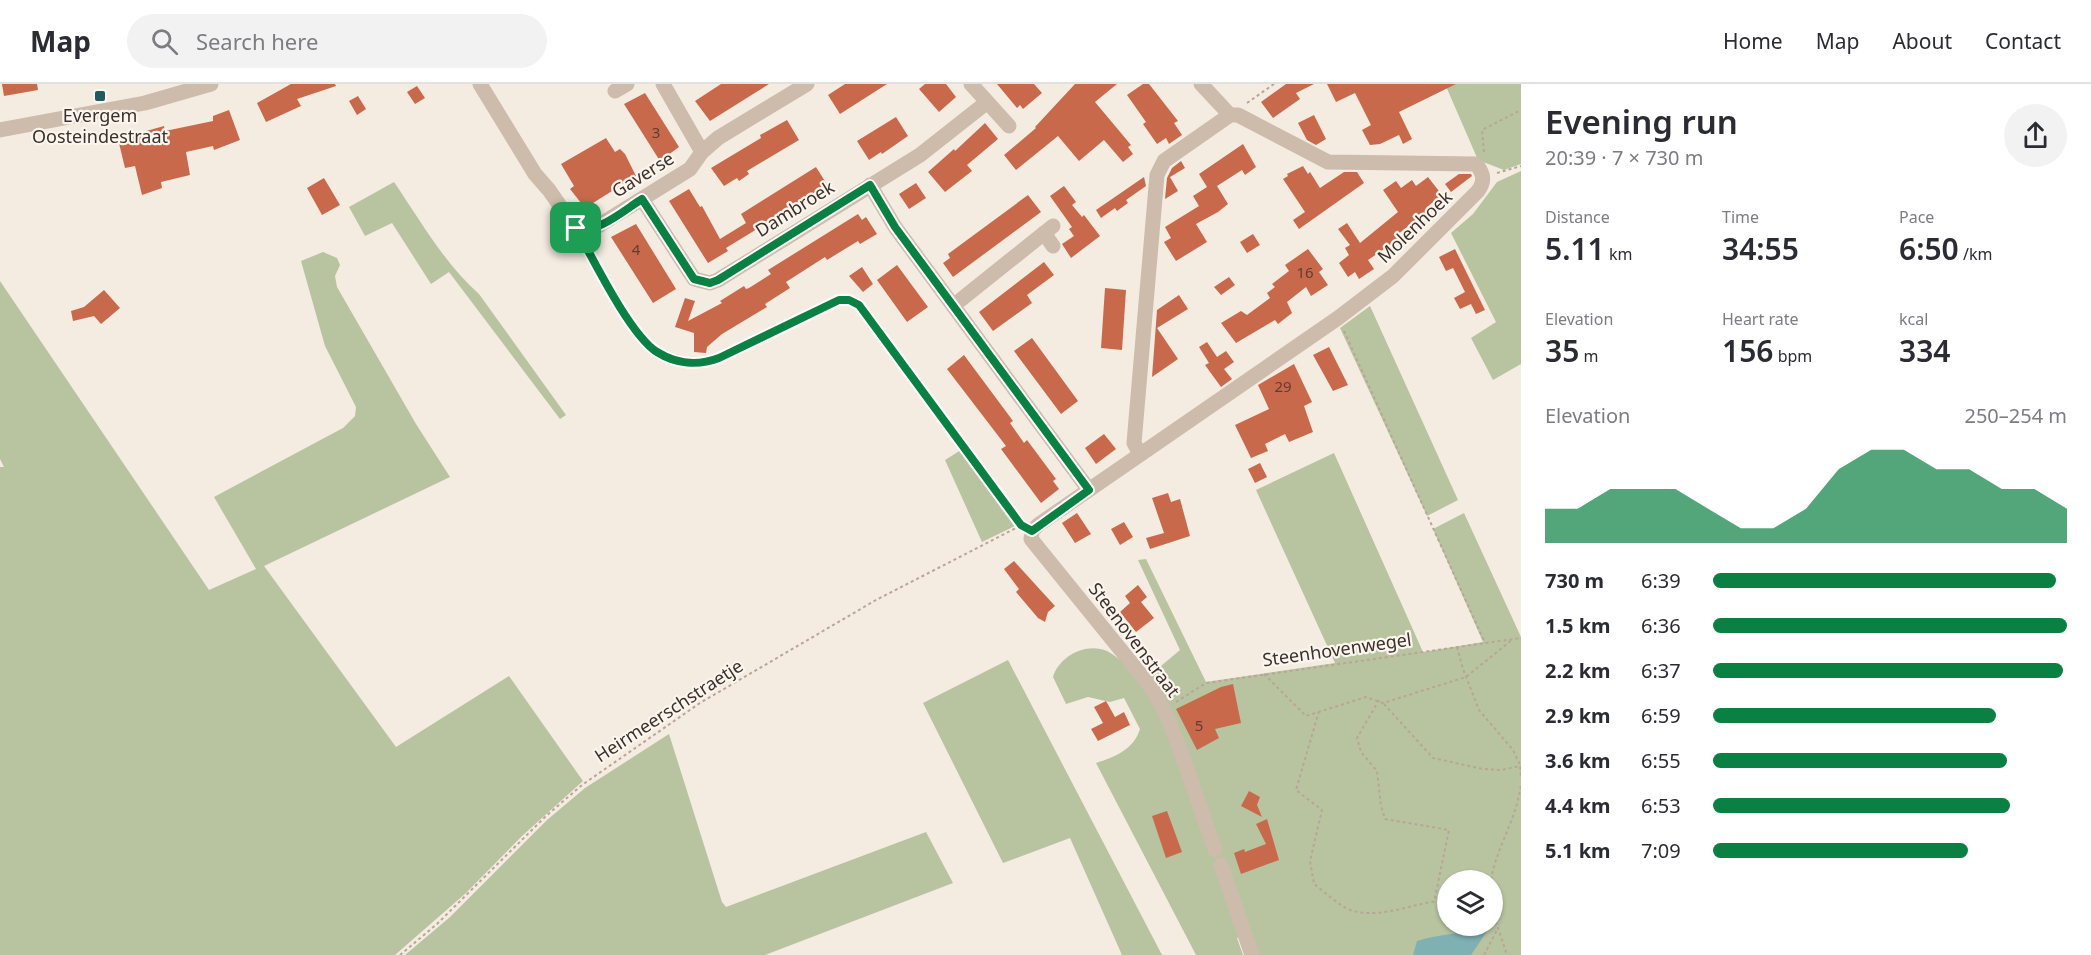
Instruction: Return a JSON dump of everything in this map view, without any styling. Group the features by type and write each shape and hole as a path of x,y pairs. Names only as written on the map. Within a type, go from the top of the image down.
{"street":[{"path":"0,130 145,103 211,84"},
{"path":"480,84 535,174 576,228"},
{"path":"663,84 702,152"},
{"name":"Gaverse","path":"576,228 585,231 598,226 642,199 690,169 702,152 718,138 807,84"},
{"path":"971,84 1009,126"},
{"name":"Molenhoek","path":"1026,528 1089,490 1338,318 1406,264 1472,199 1483,183 1482,173 1476,164 1328,162 1238,115 1230,115 1201,84"},
{"path":"986,103 920,155 870,185 895,227 1089,490"},
{"path":"1140,454 1134,443 1157,175 1164,161 1230,115"},
{"name":"Dambroek","path":"642,199 694,279 710,283 870,185"},
{"path":"953,306 1048,230 1053,246"},
{"name":"Steenovenstraat","path":"1026,528 1031,538 1150,686 1164,710 1252,955"}],"path":[{"path":"1230,115 1274,84"},
{"path":"1521,110 1482,130 1484,166 1482,173 1521,166"},
{"path":"576,228 634,328 657,352 677,361 700,363 719,358 839,300 849,300 859,305 1026,528"},
{"path":"1338,318 1485,642"},
{"name":"Heirmeerschstraetje","path":"400,955 437,924 546,816 582,785 700,703 876,600 1026,528"},
{"name":"Steenhovenwegel","path":"1164,710 1206,683 1521,638"},
{"path":"1383,703 1466,677 1514,639"},
{"path":"1457,647 1479,710 1513,750 1521,766 1521,778"},
{"path":"1264,674 1306,716 1366,697 1379,700 1433,758 1483,769 1501,770 1521,766"},
{"path":"1379,700 1357,738 1361,752 1377,771 1380,806 1385,819 1449,830 1434,902"},
{"path":"1318,711 1296,790 1322,810 1311,861 1314,884 1352,911 1404,909 1437,902"},
{"path":"1493,870 1496,857 1513,821 1521,784"},
{"path":"1484,955 1494,936"},
{"path":"1499,936 1507,955"}],"green space":[{"path":"1445,84 1521,84 1521,164 1504,170 1478,160"},
{"path":"1521,171 1521,364 1493,380 1471,338 1496,322 1451,233 1473,214 1497,182"},
{"path":"394,182 444,255 479,294 566,415 560,419 449,272 431,284 392,223 365,236 349,207"},
{"path":"323,252 337,258 340,265 335,276 337,287 416,424 450,477 264,566 396,747 509,676 583,781 522,836 466,893 395,955 0,955 0,467 4,467 0,459 0,281 209,590 256,569 214,497 343,428 355,416 356,407 325,346 301,261"},
{"path":"1370,306 1458,500 1427,516 1340,328"},
{"path":"961,450 1017,525 982,542 945,460"},
{"path":"1334,453 1423,652 1483,642 1433,529 1464,513 1521,637 1521,955 1259,955 1251,931 1237,938 1243,955 1196,955 1096,763 1117,755 1128,747 1140,729 1124,698 1110,702 1088,697 1066,704 1053,677 1061,663 1067,658 1090,648 1107,651 1128,665 1155,671 1180,650 1138,560 1146,559 1206,682 1335,663 1256,490"},
{"path":"1008,660 1162,955 1122,955 1070,838 1003,863 923,703"},
{"path":"669,734 722,902 726,907 926,832 953,883 765,955 405,955 450,917 547,820 585,788"}],"water":[{"path":"1484,936 1471,955 1413,955 1417,941 1433,937"}],"building":[{"path":"2,84 37,84 38,90 4,96"},
{"path":"291,84 335,84 336,86 297,99 301,106 266,122 257,103"},
{"path":"721,84 769,84 710,121 695,101"},
{"path":"845,84 887,84 840,114 828,95"},
{"path":"925,84 946,84 956,97 939,112 919,89"},
{"path":"997,84 1034,84 1042,93 1023,109 1020,105 1017,108"},
{"path":"1075,84 1117,84 1095,102 1131,145 1128,147 1133,154 1123,162 1104,140 1079,161 1058,136 1016,170 1004,155 1036,128"},
{"path":"1143,84 1149,84 1178,121 1174,123 1182,135 1169,144 1166,138 1157,144 1143,124 1146,122 1127,95"},
{"path":"1286,84 1314,84 1296,93 1300,99 1273,118 1261,102"},
{"path":"1327,84 1456,84 1399,112 1412,139 1403,144 1399,135 1380,144 1370,145 1362,130 1371,125 1355,93 1336,102"},
{"path":"417,86 425,98 415,104 407,92"},
{"path":"645,93 679,147 660,161 624,104"},
{"path":"358,96 366,109 357,115 349,101"},
{"path":"229,110 240,140 214,150 213,146 186,152 190,175 161,182 162,188 142,195 135,166 125,168 118,139 164,126 165,131 213,121 213,116"},
{"path":"1314,115 1326,139 1316,145 1307,140 1298,123"},
{"path":"896,117 908,136 869,160 857,141"},
{"path":"787,120 799,140 747,171 749,174 739,181 737,178 724,186 711,168"},
{"path":"985,123 998,139 967,165 972,171 945,192 928,172"},
{"path":"606,138 615,152 620,149 625,154 636,176 585,208 570,189 574,186 561,164"},
{"path":"1243,144 1256,167 1245,175 1242,170 1217,186 1228,204 1196,224 1207,242 1176,261 1164,242 1171,238 1165,227 1199,206 1193,196 1207,187 1199,174"},
{"path":"1181,161 1185,168 1170,177 1178,191 1165,199 1167,178 1172,168"},
{"path":"1303,166 1308,174 1310,172 1320,188 1344,172 1357,172 1364,183 1299,229 1293,220 1305,212 1283,179 1288,176 1287,174"},
{"path":"816,167 828,186 815,192 816,195 802,204 801,202 726,248 728,251 708,263 669,201 689,189 700,207 702,206 720,239 746,223 741,214"},
{"path":"1459,174 1471,174 1472,176 1451,192 1445,184"},
{"path":"1144,177 1146,186 1126,200 1128,203 1117,211 1115,208 1101,218 1096,210"},
{"path":"1428,177 1442,195 1427,207 1429,210 1398,234 1403,241 1396,241 1368,260 1374,269 1359,279 1355,272 1348,277 1339,263 1349,255 1345,248 1350,245 1338,229 1347,223 1360,243 1398,212 1383,190 1396,181 1401,188 1412,180 1416,186"},
{"path":"324,178 340,205 322,215 307,188"},
{"path":"916,183 926,198 909,209 899,194"},
{"path":"1064,186 1076,202 1072,205 1082,217 1084,215 1100,236 1071,258 1062,244 1074,236 1069,229 1072,227 1050,196"},
{"path":"1028,195 1041,212 953,277 943,263 950,258 948,254"},
{"path":"858,214 862,220 866,217 877,234 860,244 858,241 827,260 825,257 786,282 790,288 765,304 767,307 722,334 707,347 706,353 694,352 694,333 675,327 685,298 695,301 688,321 722,303 720,301 744,286 746,289 749,288 771,274 768,270"},
{"path":"636,224 676,289 653,303 611,237"},
{"path":"1253,234 1260,245 1247,253 1240,242"},
{"path":"1308,249 1323,269 1319,272 1328,285 1311,296 1306,287 1287,302 1292,313 1278,324 1275,320 1236,343 1221,323 1241,311 1247,315 1270,298 1267,293 1275,287 1272,284 1289,271 1285,265"},
{"path":"1455,249 1485,310 1476,314 1471,304 1460,309 1454,298 1465,292 1453,268 1446,271 1439,257"},
{"path":"1044,262 1054,275 1027,295 1032,303 993,331 979,312"},
{"path":"897,265 928,307 907,322 877,280"},
{"path":"862,267 873,284 863,292 849,276"},
{"path":"1229,277 1235,285 1221,295 1214,287"},
{"path":"1105,288 1126,290 1122,350 1101,348"},
{"path":"104,290 120,308 101,324 94,316 73,321 71,311 84,307"},
{"path":"1179,295 1188,309 1157,328 1178,359 1152,377 1157,310"},
{"path":"1032,338 1078,401 1061,414 1014,351"},
{"path":"1207,342 1217,357 1226,351 1234,362 1224,369 1232,379 1221,387 1205,365 1209,363 1199,347"},
{"path":"1329,347 1348,385 1333,391 1313,355"},
{"path":"964,355 1013,421 1010,423 1024,443 1027,440 1056,479 1053,481 1059,489 1041,503 1001,449 1006,446 947,369"},
{"path":"1294,364 1312,402 1304,406 1313,432 1289,442 1285,434 1265,444 1268,451 1251,458 1235,425 1269,409 1258,385"},
{"path":"1104,434 1116,449 1096,464 1085,448"},
{"path":"1260,463 1267,477 1255,483 1248,469"},
{"path":"1168,493 1171,502 1180,499 1190,536 1150,549 1146,538 1164,533 1152,498"},
{"path":"1077,513 1091,534 1075,543 1062,523"},
{"path":"1124,522 1133,537 1120,545 1111,529"},
{"path":"1014,561 1055,606 1048,612 1045,622 1038,618 1016,592 1019,589 1004,569"},
{"path":"1138,585 1147,597 1141,602 1154,618 1136,632 1120,612 1130,603 1125,596"},
{"path":"1233,684 1241,723 1215,729 1219,738 1197,750 1176,709 1221,687"},
{"path":"1106,701 1115,717 1124,712 1130,725 1098,741 1091,729 1103,723 1094,707"},
{"path":"1249,791 1260,797 1257,805 1262,817 1241,806"},
{"path":"1167,811 1182,852 1166,858 1152,816"},
{"path":"1267,819 1279,860 1241,874 1234,853 1244,849 1245,852 1266,844 1256,824"}],"place":[{"name":"Evergem Oosteindestraat","path":"100,96"}],"route":[{"path":"870,185 895,227 1089,490 1032,531 1021,525 867,314 859,305 849,300 839,300 815,310 713,360 700,363 677,361 657,352 634,328 576,228 585,231 598,226 642,199 694,279 710,283 870,185"}]}
